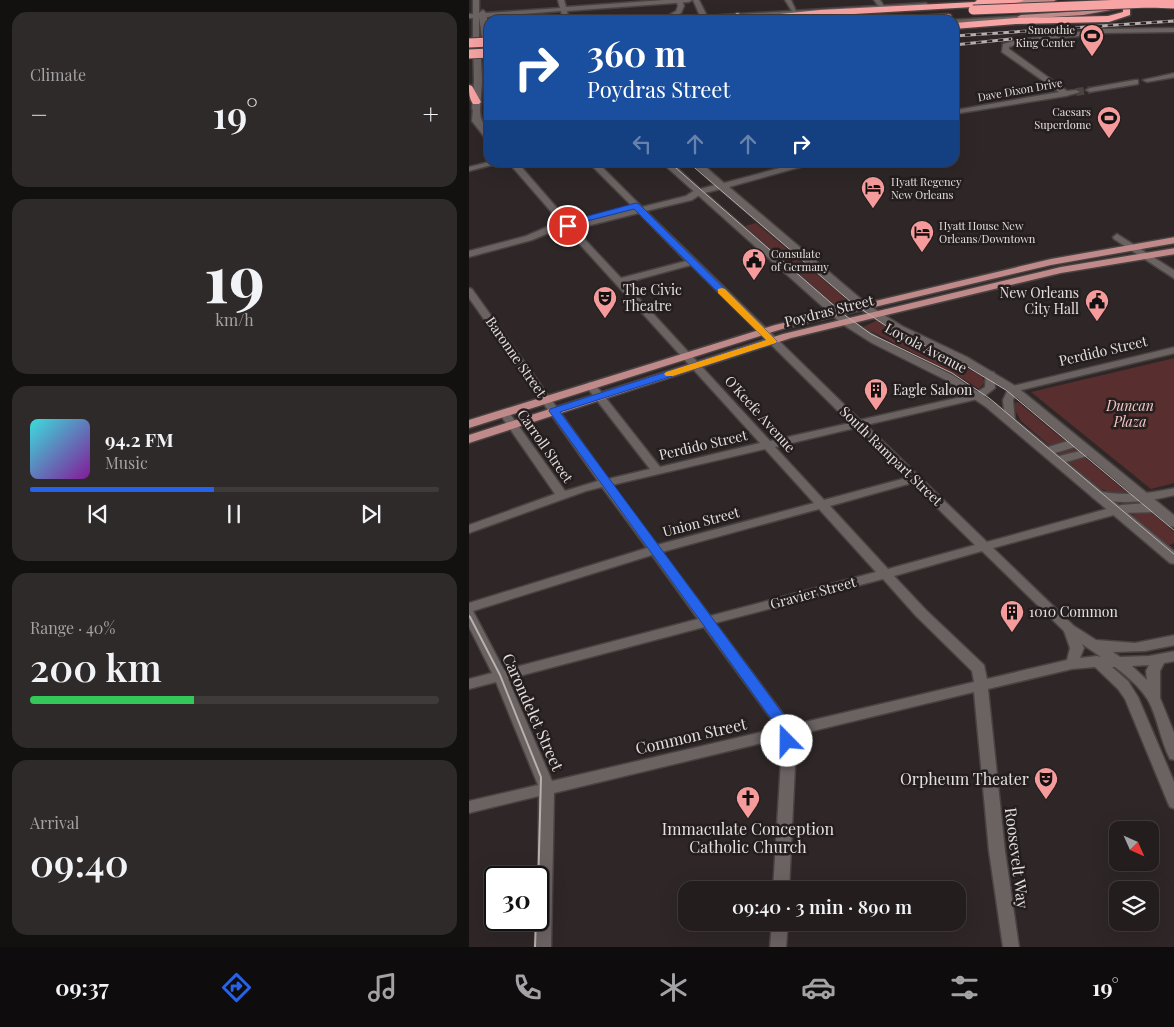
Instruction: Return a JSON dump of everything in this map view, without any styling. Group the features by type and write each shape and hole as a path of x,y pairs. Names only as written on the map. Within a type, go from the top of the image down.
{"highway":[{"path":"905,7 952,2 1020,0"},
{"path":"973,10 1105,0"},
{"path":"959,20 1115,18 1124,15 1128,10 1123,3"},
{"path":"860,15 1150,3 1174,4"},
{"path":"794,15 905,7 989,4"},
{"path":"950,15 1120,8 1174,8"},
{"path":"1097,19 1109,16 1111,14 1107,10"},
{"path":"959,16 1012,12"},
{"path":"959,25 1019,19"},
{"path":"469,49 481,46"},
{"path":"469,88 474,107"}],"main road":[{"path":"674,15 679,12 679,0"},
{"path":"695,0 703,15"},
{"path":"989,4 1053,0"},
{"path":"1061,0 1079,8 1079,12 1072,14"},
{"path":"1097,0 1107,10"},
{"path":"959,21 1019,19 1072,14 1107,10 1123,3 1159,0"},
{"path":"754,15 879,3 905,7"},
{"path":"1066,94 1005,50 1006,46 1017,42 1102,31 1174,30"},
{"path":"1164,31 1174,37"},
{"path":"481,46 484,71"},
{"path":"474,107 481,46"},
{"path":"1147,80 1174,75"},
{"path":"1090,90 1135,82"},
{"name":"Dave Dixon Drive","path":"959,112 1076,92"},
{"name":"Loyola Avenue","path":"670,167 846,322 876,341 950,378 978,396 1172,555"},
{"path":"679,175 695,167"},
{"name":"Loyola Avenue","path":"698,167 864,307 990,374 1013,389 1174,524"},
{"path":"698,192 795,167"},
{"path":"737,225 759,219"},
{"name":"Poydras Street","path":"469,424 763,332 1051,262 1174,240"},
{"name":"Poydras Street","path":"469,439 773,341 1061,270 1174,251"},
{"path":"799,281 824,274"},
{"path":"988,277 996,285"},
{"path":"967,282 975,290"},
{"path":"907,356 927,342"},
{"path":"1046,452 1077,442"},
{"path":"1057,461 1089,452"}],"street":[{"path":"476,0 476,16 481,46"},
{"path":"476,16 483,0"},
{"path":"561,0 564,15"},
{"path":"490,15 563,10 621,3 689,0"},
{"path":"788,0 795,12"},
{"path":"474,107 477,121 484,130"},
{"path":"469,169 484,166"},
{"name":"O'Keefe Avenue","path":"516,167 618,282 885,574 921,613 979,669 980,684"},
{"name":"South Rampart Street","path":"597,167 763,332 1069,629 1114,661 1148,689 1154,699 1174,755"},
{"path":"469,254 524,240 557,226 579,226 684,194 698,192"},
{"path":"1117,237 1174,276"},
{"path":"618,282 692,262"},
{"name":"Baronne Street","path":"469,291 605,482 778,718 789,744 781,881"},
{"name":"Perdido Street","path":"1013,389 1174,350"},
{"path":"978,396 990,388 990,374"},
{"path":"590,385 657,471"},
{"path":"1010,421 1008,400 1013,389"},
{"name":"Perdido Street","path":"469,529 562,495 605,482 978,396"},
{"name":"Carroll Street","path":"504,413 562,495"},
{"name":"Union Street","path":"469,608 655,550 914,479"},
{"path":"1097,495 1145,499 1174,491"},
{"name":"Gravier Street","path":"469,684 885,574 1115,510 1147,507 1157,509"},
{"name":"Carondelet Street","path":"469,615 500,676 547,788 543,947"},
{"path":"1069,629 1077,648 1072,664"},
{"path":"1091,644 1128,648 1149,647 1174,640"},
{"name":"Common Street","path":"469,807 980,684 1072,664 1097,661 1159,660 1174,656"},
{"path":"1154,699 1153,671 1159,660"},
{"path":"1097,661 1123,685 1131,698 1174,803"},
{"name":"Roosevelt Way","path":"980,684 997,851 1011,947"},
{"path":"778,947 779,931"}],"green space":[{"path":"756,223 847,300 834,304 745,226"},
{"path":"878,320 901,336 982,376 985,382 979,389 863,327"},
{"name":"Duncan Plaza","path":"1175,358 1174,483 1151,489 1031,392"},
{"path":"1018,402 1128,493 1111,492 1099,488 1021,421 1015,410 1015,403"},
{"path":"1150,511 1174,532 1174,543 1168,546 1131,515"}],"tunnel":[{"path":"1076,92 1090,90"}],"tram line":[{"path":"675,167 846,316 871,334 952,373 989,398 1175,555"},
{"path":"694,167 851,302 892,330 961,363 1006,390 1175,531"},
{"path":"470,617 500,675 541,777 539,866"},
{"path":"535,947 536,931"}],"railway":[{"path":"959,36 1175,21"},
{"path":"959,44 1011,39"}],"slow traffic":[{"path":"669,374 773,341 722,291"}],"place":[{"name":"Smoothie King Center","path":"1092,57"},
{"name":"Caesars Superdome","path":"1109,139"},
{"name":"Hyatt Regency New Orleans","path":"873,209"},
{"name":"Hyatt House New Orleans/Downtown","path":"922,253"},
{"name":"Consulate of Germany","path":"754,281"},
{"name":"The Civic Theatre","path":"605,319"},
{"name":"New Orleans City Hall","path":"1097,322"},
{"name":"Eagle Saloon","path":"876,411"},
{"name":"1010 Common","path":"1012,633"},
{"name":"Orpheum Theater","path":"1046,800"},
{"name":"Immaculate Conception Catholic Church","path":"748,819"}],"route":[{"path":"568,226 576,222 636,206 773,341 554,411 778,718 787,741"}]}
